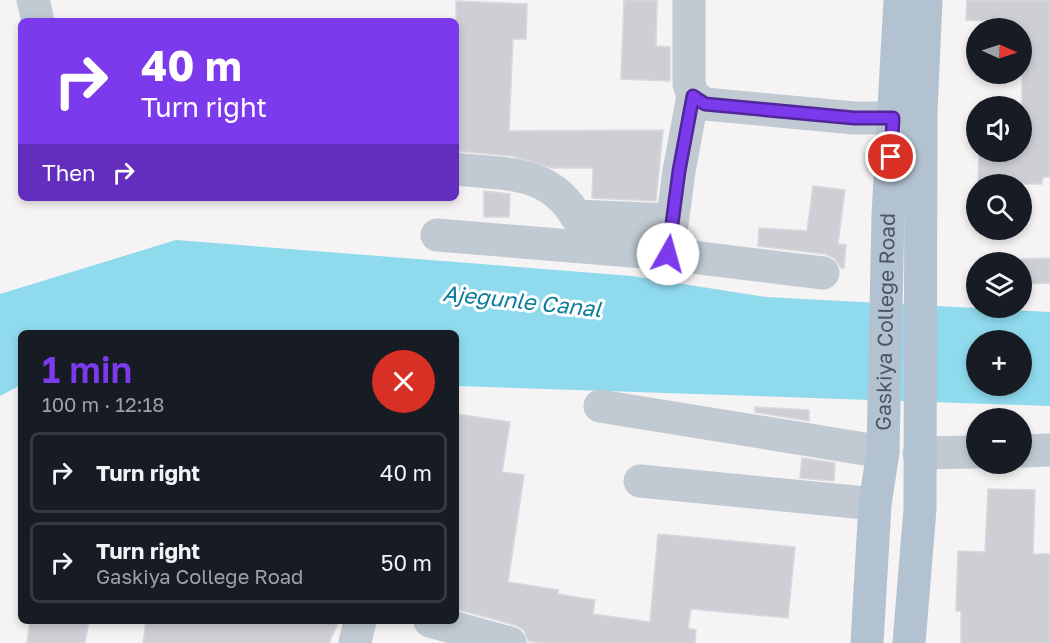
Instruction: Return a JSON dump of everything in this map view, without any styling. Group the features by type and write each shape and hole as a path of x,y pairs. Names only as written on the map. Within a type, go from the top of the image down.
{"main road":[{"name":"Gaskiya College Road","path":"867,643 875,504 883,452 888,215 900,0"},
{"name":"Gaskiya College Road","path":"909,643 920,509 921,110 926,0"}],"street":[{"path":"33,0 37,18"},
{"path":"668,254 693,96 689,84 689,0"},
{"path":"693,96 705,104 854,118 893,118"},
{"path":"459,169 536,178 566,198 576,216 672,220"},
{"path":"436,235 668,254 823,273"},
{"path":"600,406 883,452"},
{"path":"1032,451 1050,450"},
{"path":"920,453 966,452"},
{"path":"640,481 875,504"},
{"path":"355,643 359,624"},
{"path":"441,624 510,643"}],"water":[{"name":"Ajegunle Canal","path":"176,240 632,276 766,297 966,308 966,318 1032,318 1032,311 1050,312 1050,406 459,386 459,330 18,330 18,387 0,396 0,294"}],"building":[{"path":"624,0 657,0 656,46 670,47 670,81 621,79"},
{"path":"967,0 1050,0 1050,177 1043,177 1042,184 1032,184 1032,174 978,174 979,162 1032,162 1032,96 1022,96 1022,84 1032,84 1032,18 966,18"},
{"path":"456,1 527,4 526,39 513,39 509,131 663,130 656,201 592,198 593,168 552,168 511,156 459,151 459,18 456,18"},
{"path":"813,186 845,190 838,244 846,245 844,268 841,268 834,258 825,254 758,246 759,228 807,231"},
{"path":"484,191 510,194 509,217 484,217"},
{"path":"1050,258 1050,283 1032,284 1032,259"},
{"path":"755,407 809,410 809,421 755,412"},
{"path":"459,414 510,422 502,472 524,475 508,582 558,590 558,594 595,600 593,614 650,622 658,534 795,547 788,618 691,609 688,628 696,630 695,643 543,643 528,641 524,630 515,625 459,610"},
{"path":"802,458 835,463 834,481 800,478"},
{"path":"988,489 1035,490 1033,554 1050,554 1050,643 961,643 961,611 956,611 958,551 985,552"},
{"path":"30,624 88,624 85,643 27,643"},
{"path":"146,624 338,624 329,643 143,643"}],"route":[{"path":"668,254 679,171 693,96 705,104 854,118 893,118 891,157"}]}
